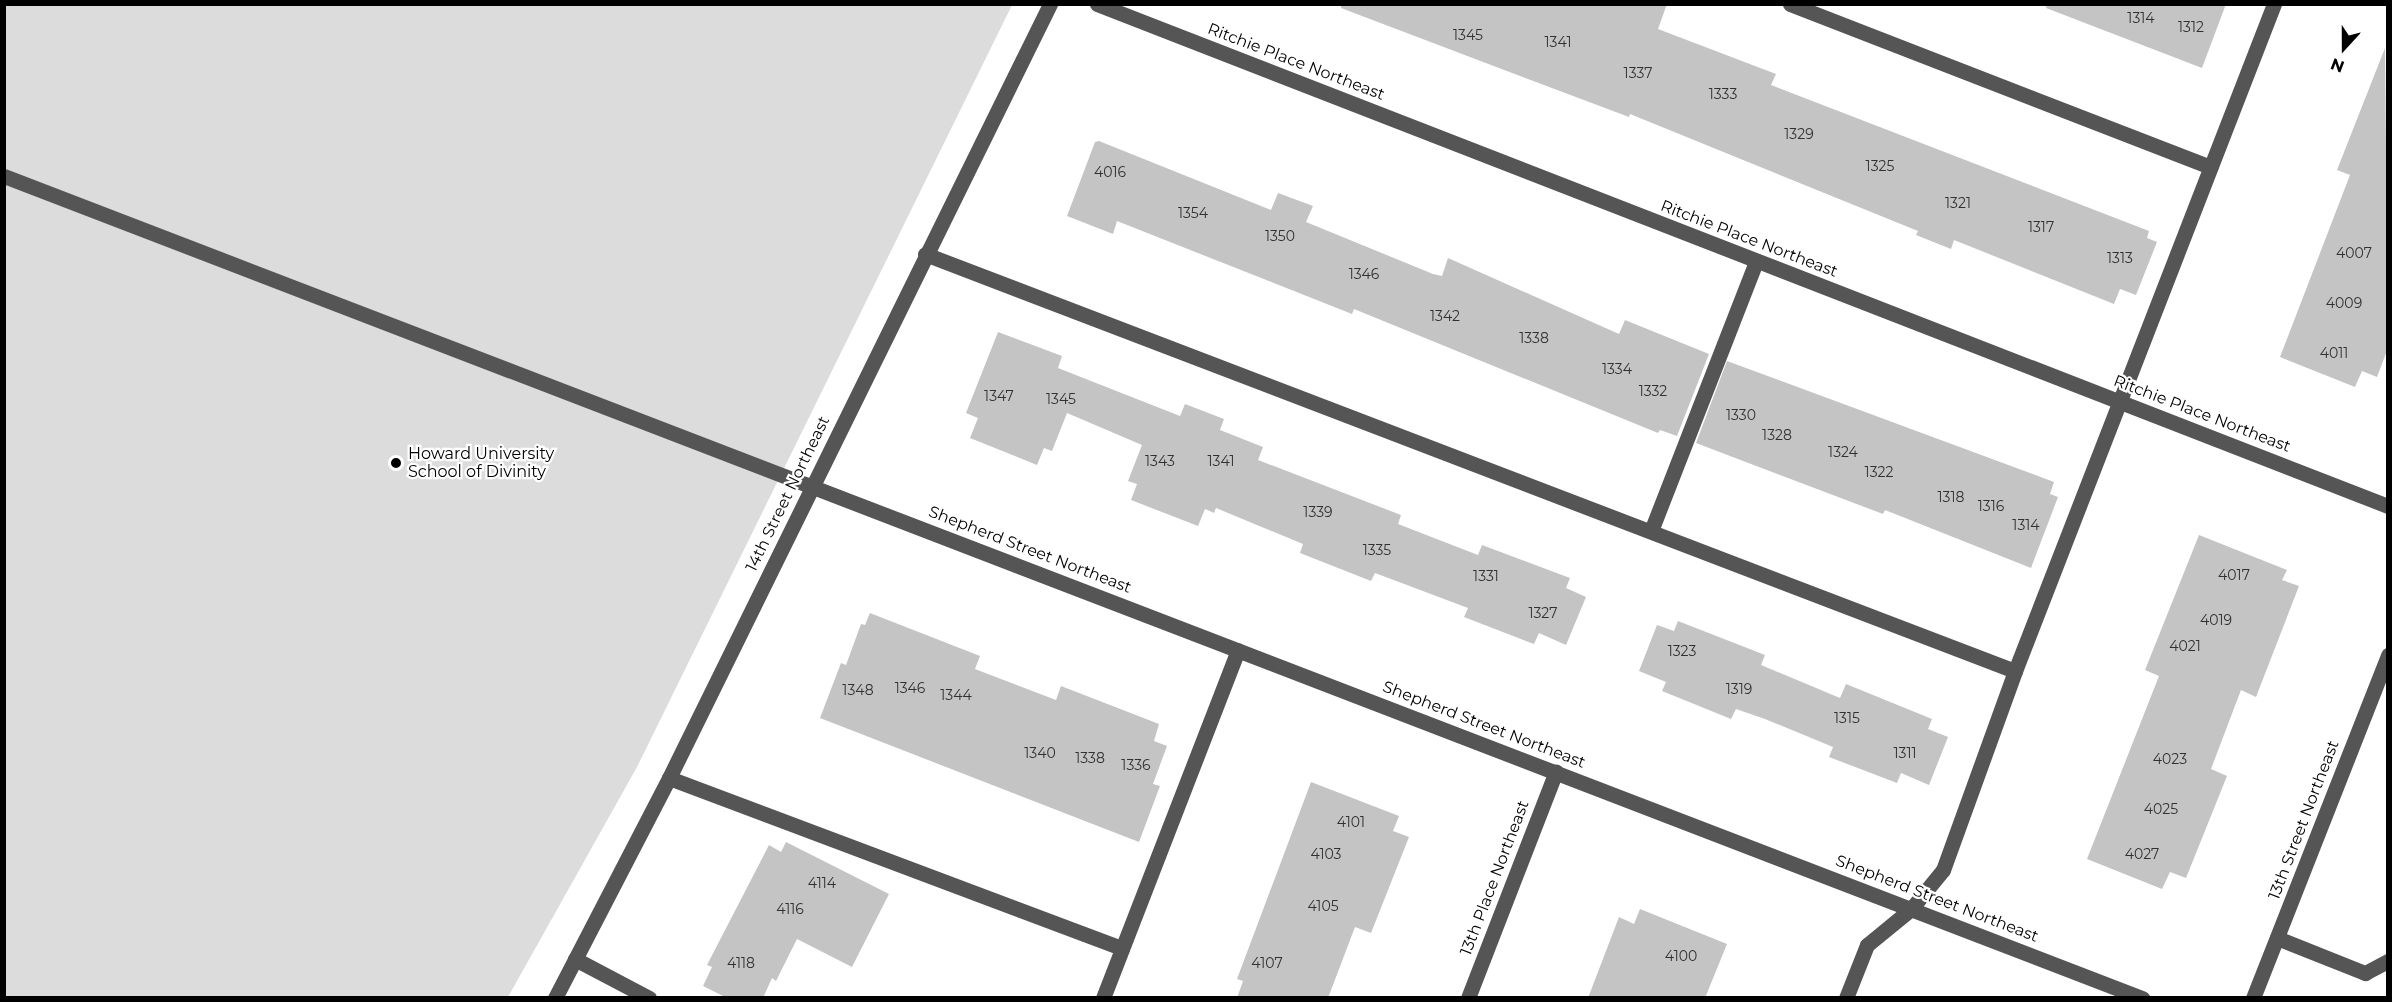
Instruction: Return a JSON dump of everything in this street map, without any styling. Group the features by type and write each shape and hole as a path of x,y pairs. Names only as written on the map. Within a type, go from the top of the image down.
{"street":[{"name":"14th Street Northeast","path":"555,998 669,778 1050,4"},
{"name":"Ritchie Place Northeast","path":"1097,4 2388,506"},
{"path":"1790,4 2210,167"},
{"path":"1846,998 1867,945 1911,909 1943,870 2015,671 2274,4"},
{"name":"Shepherd Street Northeast","path":"4,176 2142,998"},
{"path":"925,254 2015,671"},
{"path":"1651,531 1756,261"},
{"path":"1103,998 1238,650"},
{"name":"13th Street Northeast","path":"2253,998 2388,654"},
{"name":"13th Place Northeast","path":"1468,998 1556,771"},
{"path":"669,778 1122,948"},
{"path":"2277,938 2365,973 2388,961"},
{"path":"575,959 649,998"}],"shaded area":[{"name":"Howard University School of Divinity","path":"5,5 1012,5 637,767 508,997 5,998"}],"building":[{"path":"1341,4 1667,4 1658,29 1776,74 1771,85 2149,231 2147,238 2157,242 2136,295 2120,289 2114,304 1954,240 1951,249 1916,235 1918,231 1630,114 1629,117 1341,8"},
{"path":"2047,4 2226,4 2202,68 2046,8"},
{"path":"2385,48 2388,348 2377,377 2362,371 2355,387 2280,357 2350,175 2337,170"},
{"path":"1099,141 1271,210 1278,193 1313,206 1306,222 1433,274 1442,276 1448,258 1619,334 1625,320 1709,354 1677,436 1660,430 1658,433 1354,309 1352,314 1117,221 1113,234 1067,216 1095,142"},
{"path":"998,332 1062,356 1058,368 1180,416 1185,404 1224,419 1220,430 1263,447 1258,460 1401,515 1398,524 1478,555 1482,545 1570,578 1566,588 1586,597 1566,645 1539,633 1534,644 1464,617 1468,608 1375,573 1371,581 1300,553 1303,544 1216,508 1214,513 1205,509 1198,526 1131,500 1137,484 1128,481 1142,445 1067,413 1052,451 1044,448 1037,465 970,438 978,418 966,413"},
{"path":"1727,361 2054,482 2050,494 2058,497 2031,568 1885,510 1883,514 1696,443"},
{"path":"2199,535 2287,570 2282,580 2299,586 2256,697 2241,690 2211,769 2227,776 2186,878 2170,872 2162,889 2087,859 2159,676 2145,670"},
{"path":"870,613 980,656 975,669 1056,700 1061,686 1159,724 1154,741 1167,746 1153,784 1160,786 1139,842 820,718 841,663 846,665 861,624 865,625"},
{"path":"1678,621 1765,655 1761,665 1840,698 1846,684 1932,719 1928,729 1948,737 1929,785 1901,773 1897,783 1829,757 1833,747 1765,719 1736,709 1731,719 1662,691 1666,682 1639,671 1657,625 1674,631"},
{"path":"1311,782 1399,816 1393,831 1409,837 1371,933 1355,927 1328,998 1237,998 1243,981 1237,979"},
{"path":"786,842 889,894 852,967 797,939 776,981 772,978 763,998 727,998 703,986 712,967 707,965 769,845 781,852"},
{"path":"1640,909 1727,944 1705,998 1588,998 1619,917 1634,924"}],"place":[{"name":"Howard University School of Divinity","path":"396,463"}]}
